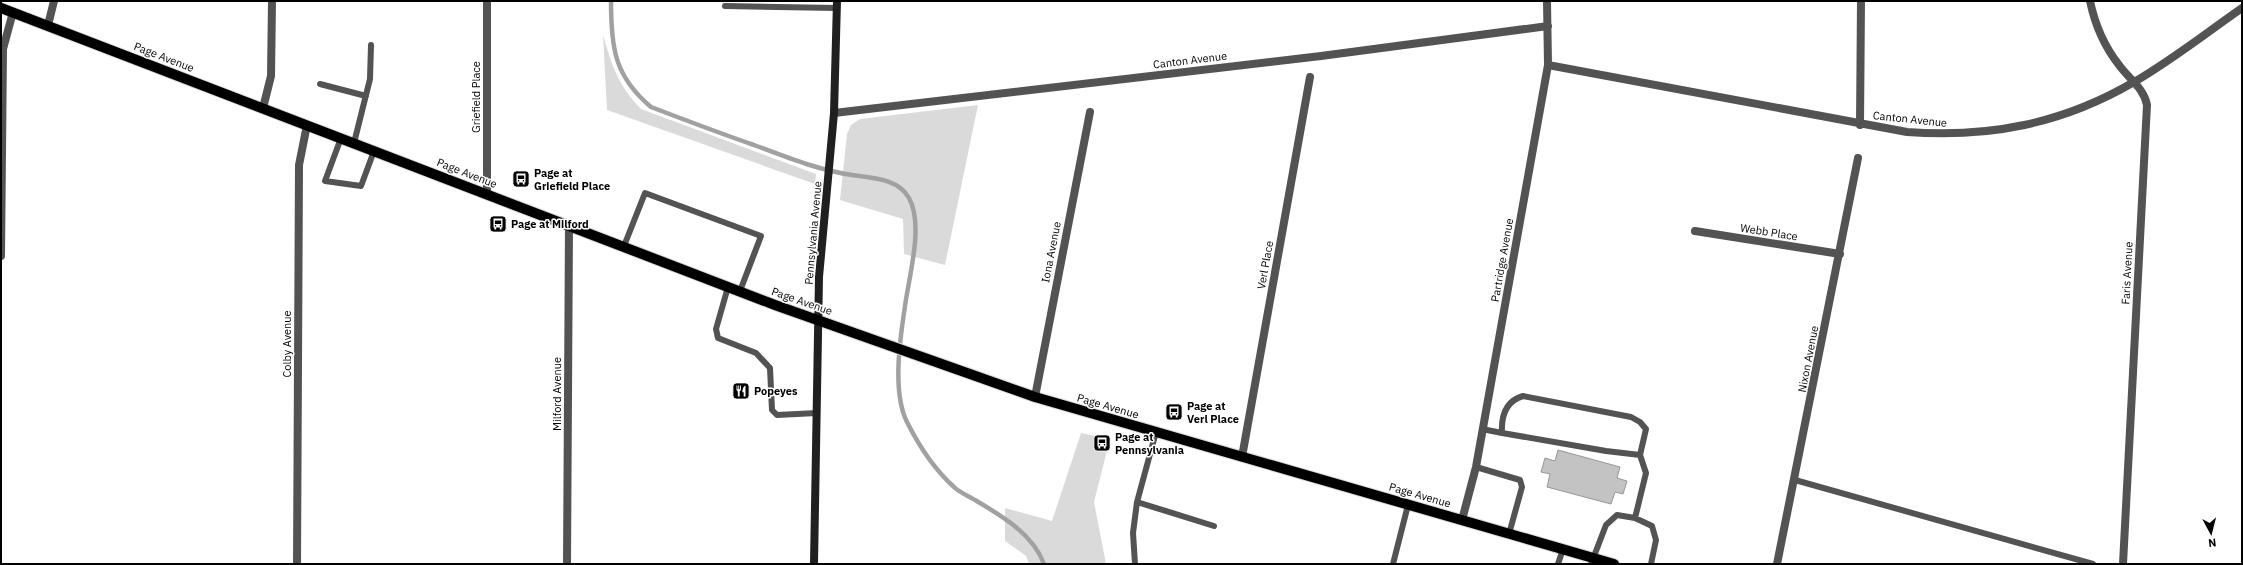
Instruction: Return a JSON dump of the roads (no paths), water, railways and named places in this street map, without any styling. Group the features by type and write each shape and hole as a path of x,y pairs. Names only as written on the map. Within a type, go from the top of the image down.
{"main road":[{"name":"Page Avenue","path":"1,8 487,193 728,287 1035,397 1563,549 1592,561 1614,564"}],"street":[{"path":"48,25 54,1"},
{"path":"263,108 271,76 272,1"},
{"name":"Griefield Place","path":"487,1 487,193"},
{"name":"Partridge Avenue","path":"1462,520 1476,467 1548,66 1547,1"},
{"path":"1860,125 1861,1"},
{"name":"Faris Avenue","path":"2090,1 2097,28 2105,46 2134,83 2143,92 2147,105 2123,564"},
{"name":"Pennsylvania Avenue","path":"814,564 819,277 834,112 837,4"},
{"name":"Canton Avenue","path":"1548,66 1860,125 1907,132 1944,135 1980,133 2042,122 2060,116 2134,83 2242,8"},
{"path":"1,256 3,49 13,12"},
{"name":"Canton Avenue","path":"834,112 1322,56 1548,26"},
{"name":"Verl Place","path":"1242,457 1310,77"},
{"name":"Iona Avenue","path":"1035,397 1090,112"},
{"name":"Colby Avenue","path":"297,564 299,165 307,125"},
{"name":"Nixon Avenue","path":"1777,564 1795,480 1858,158"},
{"name":"Milford Avenue","path":"567,564 569,225"},
{"name":"Webb Place","path":"1695,231 1840,254"}],"lane":[{"path":"725,6 837,4"},
{"path":"354,143 370,79 371,44"},
{"path":"320,84 366,96"},
{"path":"341,138 325,181 361,186 374,150"},
{"path":"624,246 645,193 761,236 740,291"},
{"path":"728,287 716,329 718,338 756,353 770,368 772,410 777,415 817,413"},
{"path":"1502,432 1506,408 1513,399 1523,396 1631,417 1640,422 1646,429 1640,455 1646,473 1635,518"},
{"path":"1482,429 1606,451 1640,455"},
{"path":"1135,564 1133,533 1138,502 1156,432"},
{"path":"1476,467 1520,480 1522,487 1509,534"},
{"path":"1795,480 2093,564"},
{"path":"1138,502 1214,526"},
{"path":"1393,564 1408,505"},
{"path":"1592,561 1606,525 1616,515 1635,518 1652,526 1656,540 1651,564"},
{"path":"1558,564 1563,549"}],"waterway":[{"path":"611,1 612,33 617,60 629,84 651,107 802,163 839,173 884,180 898,186 904,191 909,198 913,209 915,236 912,266 899,349 898,381 902,410 917,440 940,473 959,491 1006,519 1016,527 1039,553 1044,564"}],"place":[{"name":"Page at Griefield Place","path":"521,179"},
{"name":"Page at Milford","path":"498,224"},
{"name":"Popeyes","path":"741,391"},
{"name":"Page at Verl Place","path":"1174,412"},
{"name":"Page at Pennsylvania","path":"1102,443"}]}
